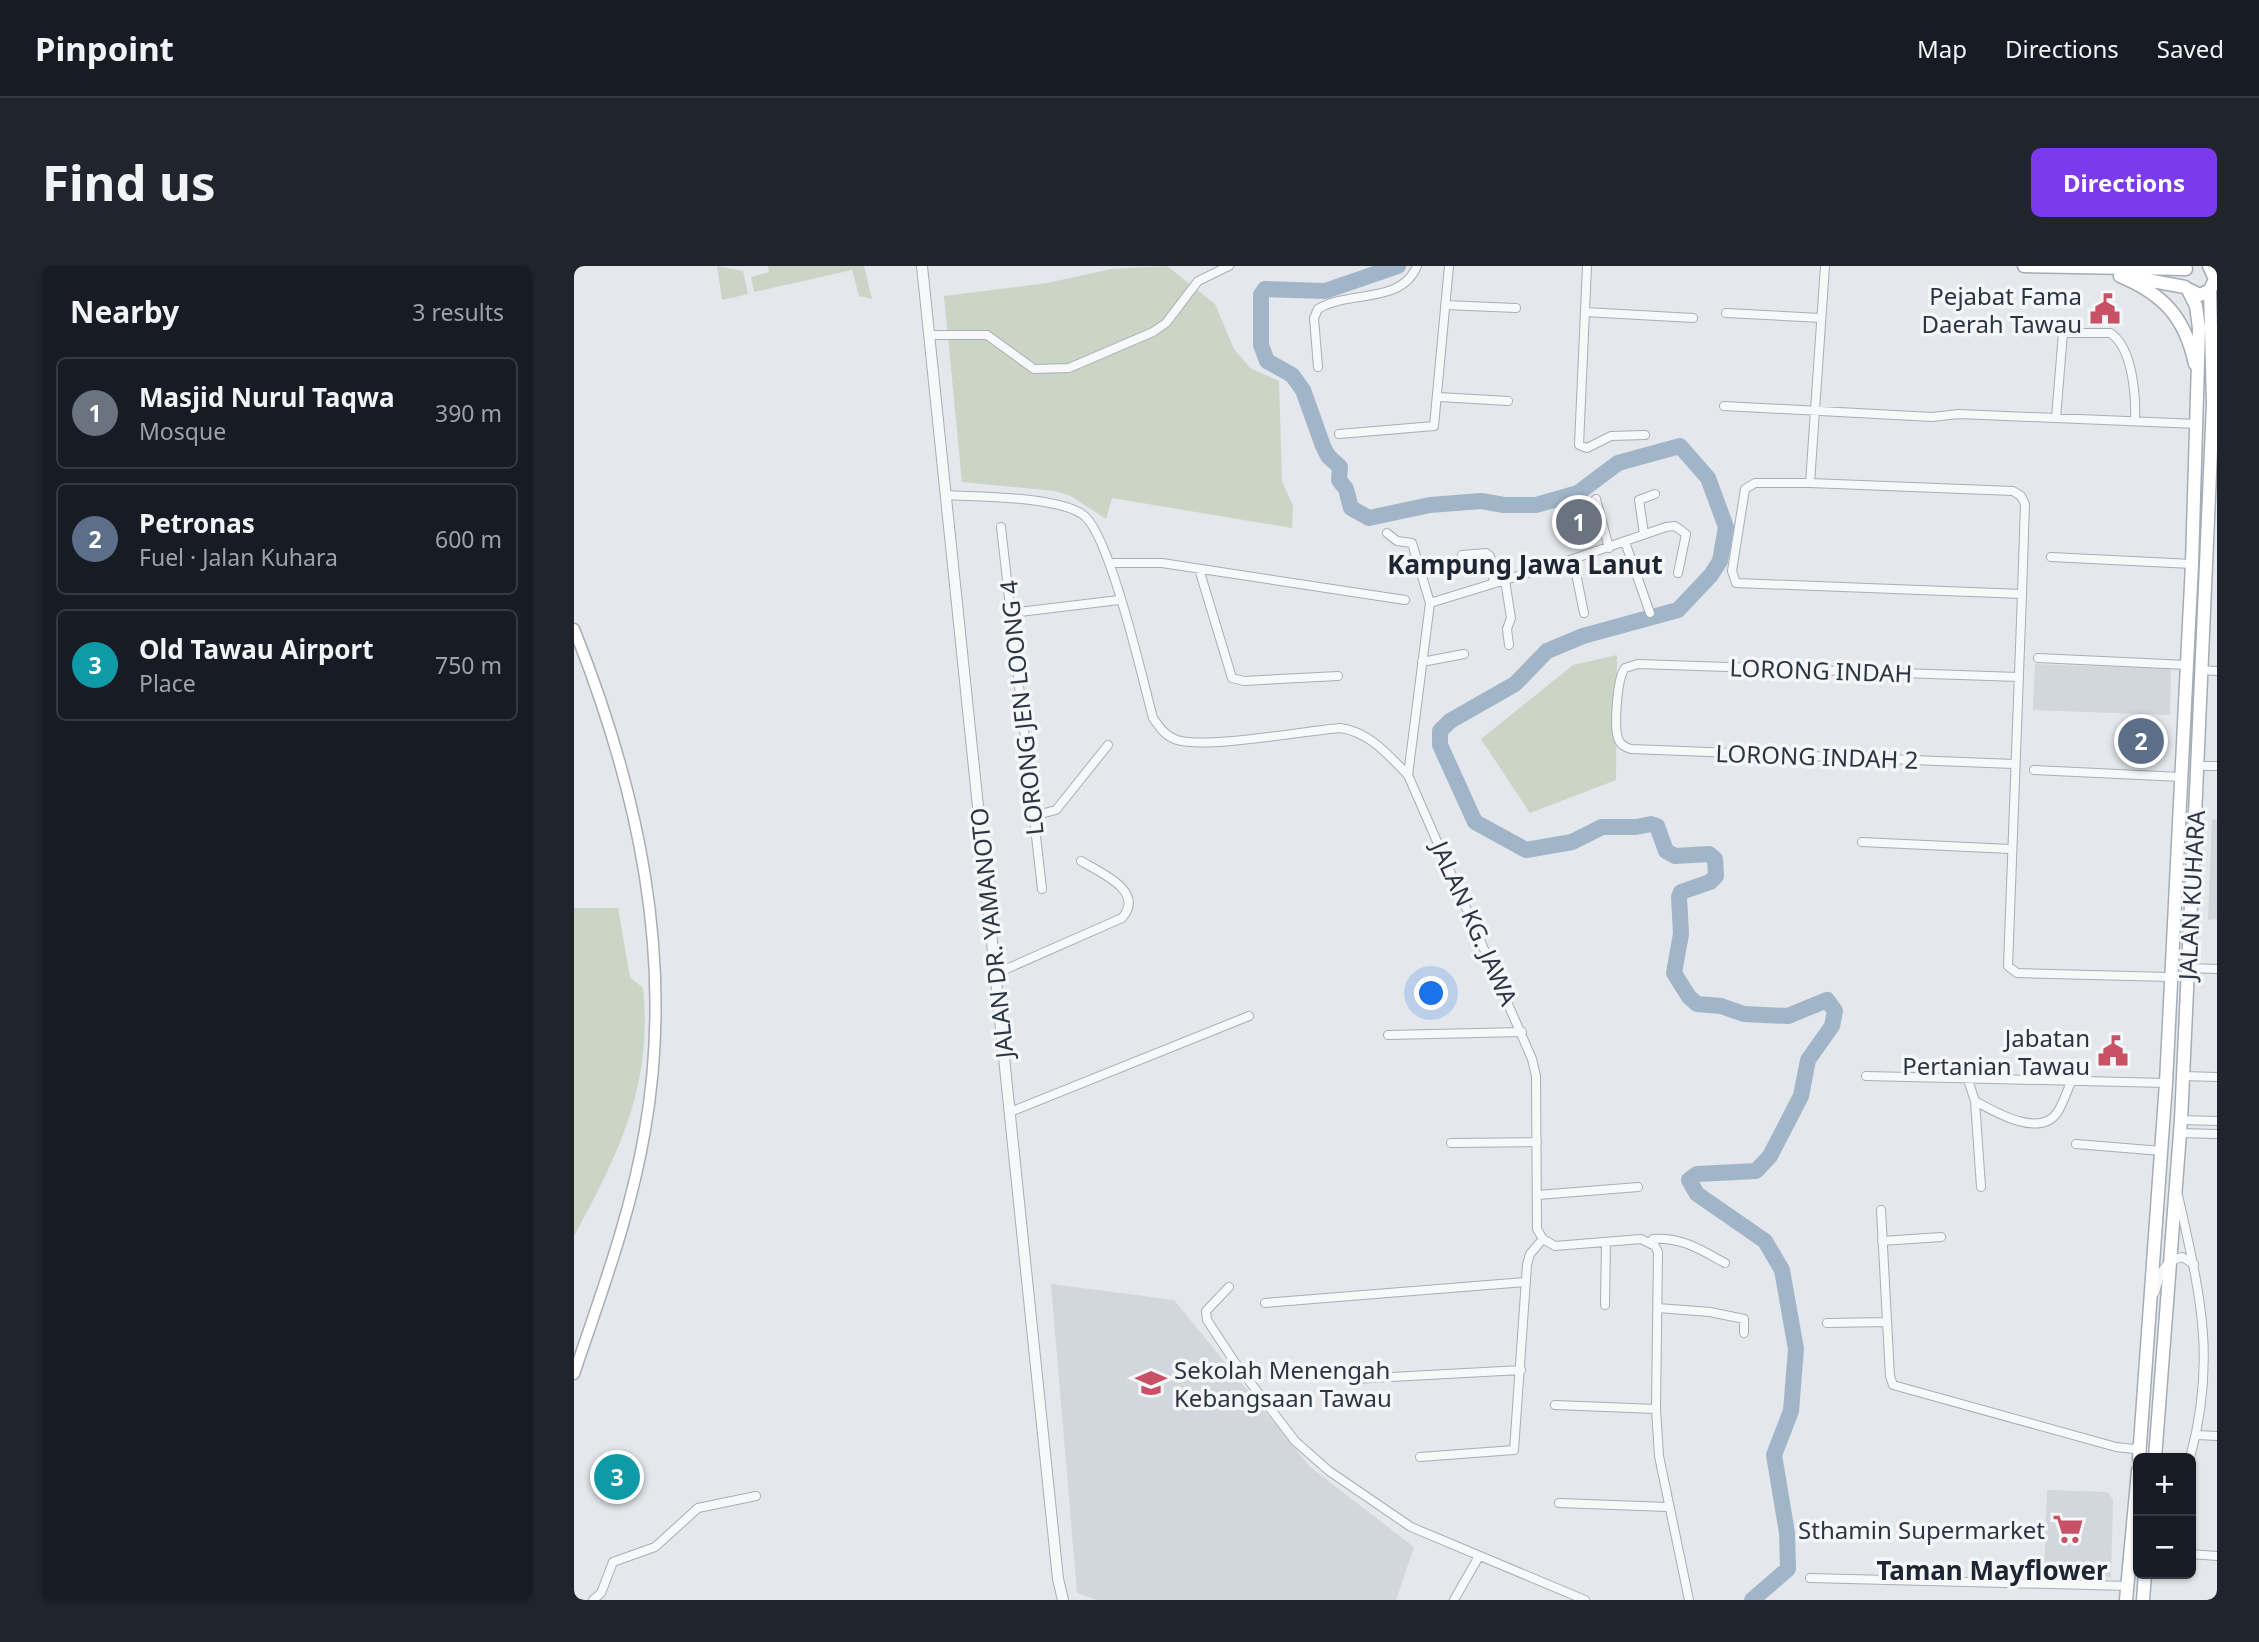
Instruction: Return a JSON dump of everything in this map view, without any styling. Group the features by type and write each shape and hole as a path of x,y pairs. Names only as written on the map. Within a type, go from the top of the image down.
{"main road":[{"path":"2024,266 2088,269 2187,289 2200,295 2213,288"},
{"path":"2088,269 2187,267"},
{"name":"JALAN KUHARA","path":"2140,1453 2166,1083 2192,564 2199,382 2198,313 2182,281 2187,267"},
{"name":"JALAN KUHARA","path":"2155,1453 2180,1126 2202,670 2212,558 2215,279 2212,268"},
{"path":"2120,276 2155,293 2171,310 2184,329 2199,382"},
{"path":"574,629 616,744 637,822 650,927 656,1018 651,1088 640,1159 614,1255 574,1374"},
{"path":"2126,1600 2134,1516"},
{"path":"2143,1600 2145,1579"}],"street":[{"name":"JALAN DR. YAMANOTO","path":"922,266 1057,1566 1063,1600"},
{"path":"929,335 988,335 1034,369 1069,368 1153,332 1166,323 1198,281 1229,266"},
{"path":"1318,367 1314,318 1318,309 1401,286 1413,276 1417,266"},
{"path":"1339,434 1428,429 1436,422 1449,266"},
{"path":"1587,266 1579,445 1587,448 1611,436 1644,435"},
{"path":"1810,483 1825,266"},
{"path":"1445,304 1516,309"},
{"path":"1585,312 1693,318"},
{"path":"1726,313 1821,318"},
{"path":"2056,418 2063,333 2099,332 2114,335 2128,362 2135,381 2135,421"},
{"path":"1439,397 1508,401"},
{"path":"1724,406 1932,417 1959,414 2197,424"},
{"path":"2022,594 1736,583 1732,572 1745,489 1755,483 1810,483 2013,491 2021,496 2025,504 2022,594 2010,849 2007,961 2012,971 2170,977"},
{"path":"1644,534 1639,500 1655,494"},
{"name":"JALAN KG. JAWA","path":"946,495 1028,501 1074,509 1091,520 1111,563 1153,718 1168,736 1178,740 1208,741 1340,728 1354,730 1371,740 1408,775 1522,1032 1536,1076 1537,1229 1543,1239"},
{"path":"1596,499 1609,548"},
{"name":"LORONG JEN LOONG 4","path":"1001,527 1042,889"},
{"path":"1430,603 1609,548 1666,527 1682,529 1686,540 1678,573"},
{"path":"1387,533 1397,541 1412,543 1430,603 1408,775"},
{"path":"1625,542 1650,613"},
{"path":"1462,555 1486,553 1490,556 1494,583"},
{"path":"2051,557 2192,564"},
{"path":"1573,559 1584,613"},
{"path":"1111,563 1162,563 1405,600"},
{"path":"1199,569 1232,678 1244,681 1338,676"},
{"path":"1505,580 1511,618 1507,629 1509,645"},
{"path":"1011,613 1119,600"},
{"path":"1422,662 1464,654"},
{"path":"2038,658 2186,665"},
{"name":"LORONG INDAH","path":"1621,744 1617,735 1619,682 1625,668 1638,664 2018,677"},
{"path":"2202,670 2217,671"},
{"name":"LORONG INDAH 2","path":"1621,744 1631,749 2014,764"},
{"path":"1033,816 1056,810 1108,745"},
{"path":"2197,766 2217,766"},
{"path":"2034,770 2182,777"},
{"path":"1863,842 2010,849"},
{"path":"995,974 1122,918 1127,912 1128,903 1121,884 1081,861"},
{"path":"2188,968 2217,969"},
{"path":"1010,1112 1249,1016"},
{"path":"1388,1035 1407,1032 1522,1032"},
{"path":"1866,1076 2166,1083"},
{"path":"2183,1076 2217,1077"},
{"path":"1968,1080 1975,1101 1981,1187"},
{"path":"1975,1101 2009,1118 2029,1123 2047,1122 2057,1113 2071,1082"},
{"path":"2180,1126 2217,1121"},
{"path":"2180,1126 2217,1134"},
{"path":"1451,1143 1537,1142"},
{"path":"2076,1144 2162,1151"},
{"path":"2176,1186 2208,1327 2213,1377 2192,1453"},
{"path":"1538,1195 1638,1187"},
{"path":"1881,1210 1890,1376 1894,1385 2116,1447 2134,1449 2141,1443"},
{"path":"1882,1241 1941,1237"},
{"path":"1650,1242 1653,1239 1666,1238 1685,1242 1725,1264"},
{"path":"1420,1457 1514,1450 1525,1282 1530,1254 1543,1239 1555,1246 1641,1240 1650,1242 1658,1252 1656,1409 1661,1474 1689,1600"},
{"path":"1605,1305 1606,1242"},
{"path":"2152,1302 2162,1268 2182,1257 2194,1264"},
{"path":"1265,1303 1525,1282"},
{"path":"1229,1287 1206,1311 1207,1320 1234,1361 1296,1441 1329,1471 1411,1527 1478,1558 1530,1574 1585,1600"},
{"path":"1658,1308 1710,1312 1744,1320 1744,1333"},
{"path":"1827,1323 1886,1322"},
{"path":"1354,1379 1521,1370"},
{"path":"1555,1405 1656,1409"},
{"path":"2198,1435 2217,1436"},
{"path":"593,1600 601,1594 611,1566 617,1560 655,1547 698,1508 756,1496"},
{"path":"1559,1503 1668,1507"},
{"path":"2196,1554 2217,1556"},
{"path":"1454,1600 1478,1558"},
{"path":"1810,1578 2127,1586"}],"shaded area":[{"path":"2035,664 2171,669 2170,715 2033,710"},
{"path":"2212,819 2217,820 2217,919 2208,920"},
{"name":"Sekolah Menengah Kebangsaan Tawau","path":"1051,1284 1174,1300 1310,1467 1414,1547 1396,1600 1097,1600 1077,1593"},
{"path":"2047,1490 2107,1492 2113,1500 2111,1577 2044,1575"}],"green space":[{"path":"717,266 743,271 748,294 722,300"},
{"path":"768,266 864,266 872,299 859,296 852,270 754,292 751,277 769,272"},
{"path":"1167,266 1215,304 1234,349 1250,368 1279,381 1282,481 1293,506 1292,528 1112,498 1106,519 1071,496 1055,491 962,482 944,296 1047,283 1111,269"},
{"path":"1617,655 1616,780 1530,813 1481,739 1573,665"},
{"path":"574,908 618,908 630,977 643,988 645,1023 643,1056 629,1117 605,1176 574,1236"}],"waterway":[{"path":"1398,266 1325,291 1265,289 1261,295 1261,345 1267,361 1292,375 1303,390 1323,446 1328,456 1340,467 1339,480 1346,489 1351,508 1369,518 1430,505 1481,501 1504,505 1536,505 1578,493 1618,463 1680,446 1708,478 1726,527 1720,561 1711,575 1678,610 1583,636 1547,651 1515,684 1450,721 1440,731 1440,745 1475,822 1526,850 1572,842 1602,827 1651,824 1657,826 1666,851 1675,856 1709,854 1715,859 1716,876 1710,882 1681,892 1679,897 1681,934 1674,973 1689,997 1697,1004 1721,1006 1744,1014 1788,1016 1827,1000 1835,1011 1832,1026 1808,1060 1801,1096 1770,1156 1756,1171 1697,1174 1689,1180 1697,1194 1765,1241 1782,1270 1796,1349 1791,1411 1774,1455 1787,1533 1788,1569 1752,1600"}],"place":[{"name":"Pejabat Fama Daerah Tawau","path":"2105,309"},
{"name":"Masjid Nurul Taqwa","path":"1579,522"},
{"name":"Petronas","path":"2141,741"},
{"name":"Jabatan Pertanian Tawau","path":"2113,1051"},
{"name":"Sekolah Menengah Kebangsaan Tawau","path":"1151,1383"},
{"name":"Old Tawau Airport","path":"617,1477"},
{"name":"Sthamin Supermarket","path":"2068,1529"}],"district":[{"name":"Kampung Jawa Lanut","path":"1525,564"},
{"name":"Taman Mayflower","path":"1992,1570"}]}
